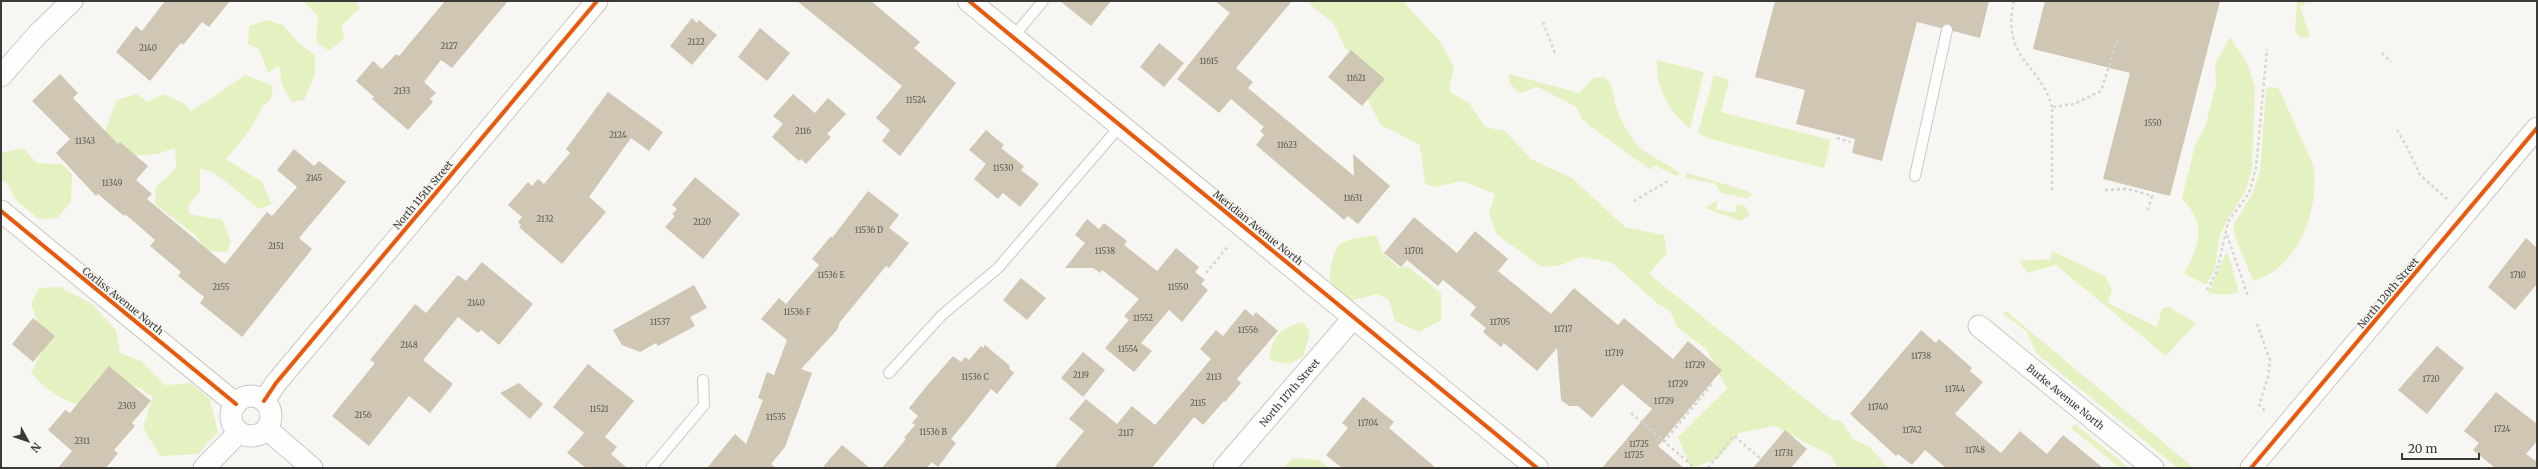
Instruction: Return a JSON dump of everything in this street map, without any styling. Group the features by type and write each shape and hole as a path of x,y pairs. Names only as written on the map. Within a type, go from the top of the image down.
{"street":[{"path":"1,76 38,34 72,1"},
{"name":"North 115th Street","path":"264,401 276,383 597,1"},
{"name":"Meridian Avenue North","path":"969,1 1537,468"},
{"name":"North 120th Street","path":"2251,468 2537,128"},
{"name":"Corliss Avenue North","path":"1,211 236,404"},
{"name":"North 117th Street","path":"1224,468 1354,317"},
{"name":"Burke Avenue North","path":"1980,326 2153,468"},
{"path":"250,396 264,401 272,415 267,429 253,436 239,432 232,418 236,404 250,396"},
{"path":"267,429 312,468"},
{"path":"204,468 239,432"}],"lane":[{"path":"1013,37 1043,1"},
{"path":"1915,176 1947,30"},
{"path":"889,373 942,315 998,268 1121,126"},
{"path":"651,468 704,405 703,380"}],"path":[{"path":"2014,1 2011,27 2015,45 2022,60 2048,95 2052,107 2052,190"},
{"path":"1543,22 1556,56"},
{"path":"2052,107 2074,104 2102,91 2117,41"},
{"path":"2207,290 2217,271 2227,235 2228,222 2249,193 2256,168 2267,49"},
{"path":"2382,53 2391,62"},
{"path":"2397,130 2420,175 2448,199"},
{"path":"1837,138 1850,142"},
{"path":"1634,200 1668,181"},
{"path":"2105,190 2128,190 2152,196 2148,210"},
{"path":"2227,235 2248,296"},
{"path":"1206,273 1229,245"},
{"path":"2257,324 2270,360 2268,377 2258,405 2265,411"},
{"path":"1664,442 1713,383"},
{"path":"1631,413 1695,468"},
{"path":"1708,468 1734,436 1760,458"}],"green space":[{"path":"303,1 356,1 360,8 342,25 344,39 329,51 316,41 318,16"},
{"path":"1306,1 1403,1 1441,43 1454,68 1449,91 1470,104 1485,127 1505,131 1531,159 1572,178 1625,227 1664,235 1667,253 1649,274 1832,420 1842,421 1853,439 1870,447 1888,468 1838,468 1830,455 1774,426 1739,433 1718,459 1691,468 1678,437 1727,389 1707,350 1677,327 1670,311 1658,304 1611,262 1581,257 1561,265 1542,267 1497,235 1489,214 1495,194 1463,181 1435,187 1425,184 1420,145 1381,125 1363,91 1366,69 1345,48 1334,24"},
{"path":"2297,1 2308,1 2300,7 2310,37 2301,38 2295,32"},
{"path":"267,20 283,25 301,45 315,55 315,75 304,100 292,102 282,85 279,65 268,73 259,49 248,44 249,26"},
{"path":"2230,37 2248,65 2255,87 2252,169 2245,192 2226,222 2219,238 2215,269 2206,285 2184,273 2190,263 2197,244 2198,226 2190,208 2182,199 2196,142 2205,128 2216,84 2215,64"},
{"path":"1657,60 1704,72 1690,129 1676,115 1665,98 1658,80"},
{"path":"1509,74 1579,93 1594,78 1604,77 1608,80 1612,88 1617,110 1621,119 1628,133 1637,145 1680,174 1677,176 1654,165 1651,170 1590,126 1582,119 1576,107 1538,87 1520,93 1510,82"},
{"path":"245,75 273,86 271,99 262,107 250,130 226,159 262,182 272,204 260,209 217,175 200,168 200,191 188,207 190,214 222,220 231,241 228,252 207,251 195,235 155,204 156,187 176,168 175,148 155,154 132,154 116,146 107,139 106,130 116,100 137,94 148,102 163,94 183,103 192,111"},
{"path":"1714,75 1729,80 1721,112 1831,140 1824,168 1710,139 1698,133"},
{"path":"2271,87 2278,88 2280,91 2313,164 2315,186 2313,203 2308,220 2302,237 2293,252 2282,264 2268,275 2253,281 2235,237 2233,225 2253,193 2260,171 2266,89"},
{"path":"23,148 37,163 62,164 72,174 71,202 57,218 39,219 16,200 7,183 1,180 1,153"},
{"path":"1687,173 1748,191 1753,195 1746,198 1721,193 1714,183 1685,178"},
{"path":"1718,200 1716,209 1735,213 1737,204 1745,206 1750,215 1741,221 1705,208"},
{"path":"1376,235 1382,252 1399,268 1407,266 1441,293 1441,320 1419,332 1395,321 1389,300 1377,294 1350,301 1329,280 1333,257 1340,245 1353,239"},
{"path":"2052,251 2105,276 2112,290 2108,303 2157,327 2162,308 2169,307 2196,323 2166,356 2056,265 2028,273 2019,261 2051,259"},
{"path":"2228,253 2239,292 2226,295 2208,293 2225,255"},
{"path":"60,287 92,304 116,330 120,353 141,361 165,385 191,383 210,399 218,432 198,454 160,456 143,427 153,397 136,386 116,401 101,406 79,405 58,396 31,373 49,337 42,333 31,304 39,288"},
{"path":"2006,311 2194,468 2178,468 2042,358 2036,352 2026,331 2003,314"},
{"path":"1303,322 1310,332 1303,357 1288,364 1269,360 1272,345 1278,334 1288,327"},
{"path":"2075,424 2129,468 2120,468 2071,428"},
{"path":"1293,458 1319,460 1330,468 1283,468"}],"building":[{"path":"165,1 230,1 209,27 202,22 183,45 181,43 150,81 116,52 136,26 142,31"},
{"path":"445,1 508,1 452,68 441,60 424,82 436,93 430,99 433,102 408,130 372,99 374,97 356,81 373,61 382,69 396,54 399,56"},
{"path":"797,1 871,1 920,42 914,48 956,83 900,156 882,141 890,130 876,118 902,86"},
{"path":"1060,1 1111,1 1091,26"},
{"path":"1215,1 1292,1 1236,68 1253,82 1248,88 1354,176 1353,154 1390,186 1358,224 1348,216 1344,220 1256,145 1264,135 1260,131 1264,127 1231,99 1219,113 1177,79 1230,13"},
{"path":"1775,1 1989,1 1980,38 1953,31 1949,24 1945,24 1941,28 1917,22 1882,161 1852,153 1855,139 1796,124 1805,90 1755,77"},
{"path":"2045,1 2220,1 2170,196 2103,179 2130,73 2033,49"},
{"path":"692,18 697,23 699,20 717,35 692,65 670,46"},
{"path":"760,28 790,53 767,81 738,57"},
{"path":"1159,43 1184,63 1164,87 1140,67"},
{"path":"1351,50 1385,79 1362,106 1328,77"},
{"path":"60,74 78,93 73,98 118,144 120,142 148,166 136,180 152,194 147,199 225,264 267,212 272,216 297,187 277,170 294,149 314,166 319,161 346,182 299,238 312,249 242,337 200,303 204,297 178,276 181,272 150,246 155,240 125,214 124,216 98,194 96,196 56,153 70,139 32,101"},
{"path":"608,92 663,132 649,151 631,138 589,197 606,212 562,264 519,227 521,225 518,222 522,217 508,205 528,182 532,186 538,179 544,184 570,153 566,149"},
{"path":"793,94 815,113 828,98 846,114 827,134 831,137 806,164 801,159 799,161 772,137 783,124 773,116"},
{"path":"986,130 1004,145 1001,148 1024,166 1021,170 1039,184 1020,207 1003,193 998,199 974,179 986,164 969,150"},
{"path":"695,177 740,214 703,259 665,227 675,216 672,214 677,209 672,205"},
{"path":"868,191 899,215 889,228 909,243 889,268 886,266 840,322 837,330 801,369 812,373 785,447 771,464 776,468 707,468 735,434 746,444 763,400 758,398 767,372 774,375 787,340 761,319 779,298 786,304 819,265 812,259 831,236 832,238"},
{"path":"1414,217 1457,253 1475,231 1508,259 1498,271 1551,314 1574,288 1618,325 1624,318 1673,359 1688,341 1722,370 1658,446 1684,468 1602,468 1652,409 1622,384 1592,418 1578,406 1569,406 1561,400 1557,348 1537,371 1504,343 1501,347 1483,332 1486,328 1470,315 1476,307 1443,280 1438,286 1407,260 1401,267 1384,253"},
{"path":"1087,219 1099,229 1104,223 1127,241 1124,245 1157,271 1176,248 1199,267 1195,272 1205,280 1201,284 1208,290 1182,322 1169,310 1141,343 1152,351 1134,372 1105,348 1129,320 1124,316 1139,299 1102,270 1100,273 1093,268 1065,268 1085,243 1075,235"},
{"path":"2526,238 2537,248 2537,284 2515,310 2488,287"},
{"path":"482,262 533,304 499,345 481,330 478,333 458,317 423,360 453,384 430,413 409,396 369,446 332,416 375,363 370,360 415,304 426,313 458,275 466,281"},
{"path":"1021,278 1046,298 1027,320 1003,300"},
{"path":"694,285 707,308 690,317 695,326 658,346 656,343 640,352 622,345 613,330"},
{"path":"1245,309 1253,316 1256,312 1278,331 1237,379 1241,383 1225,402 1224,401 1203,425 1194,417 1152,468 1054,468 1084,431 1069,419 1086,399 1117,424 1132,406 1155,425 1211,359 1200,349 1216,330 1223,336"},
{"path":"33,318 55,336 33,362 12,344"},
{"path":"1921,330 1936,343 1939,339 1972,368 1970,371 1983,382 1955,414 2001,453 2020,431 2047,454 2063,435 2103,468 1946,468 1925,450 1912,465 1898,454 1896,456 1850,414"},
{"path":"985,345 1010,366 1009,368 1014,373 997,394 991,389 951,439 956,443 938,467 932,462 927,468 882,468 906,439 904,438 915,425 912,423 918,416 909,408 926,387 953,356 961,362 965,357 969,360 981,346 983,348"},
{"path":"2437,346 2464,368 2427,414 2398,390"},
{"path":"1083,352 1105,370 1083,397 1061,378"},
{"path":"588,364 634,401 605,437 617,447 611,454 627,468 586,468 567,453 584,433 553,407"},
{"path":"109,366 151,401 132,423 135,426 114,450 118,453 106,468 58,468 72,451 48,430 65,410 70,413"},
{"path":"519,383 543,404 530,419 500,393"},
{"path":"2496,392 2537,424 2537,441 2526,454 2537,462 2537,468 2495,468 2473,450 2479,443 2464,431"},
{"path":"1363,397 1394,422 1389,428 1436,468 1342,468 1326,455 1348,428 1342,423"},
{"path":"1785,430 1807,449 1791,468 1753,468"},
{"path":"842,445 870,468 822,468"}],"cycle path":[{"path":"264,401 276,383 597,1"},
{"path":"969,1 1537,468"},
{"path":"2251,468 2537,128"},
{"path":"1,211 236,404"}]}
